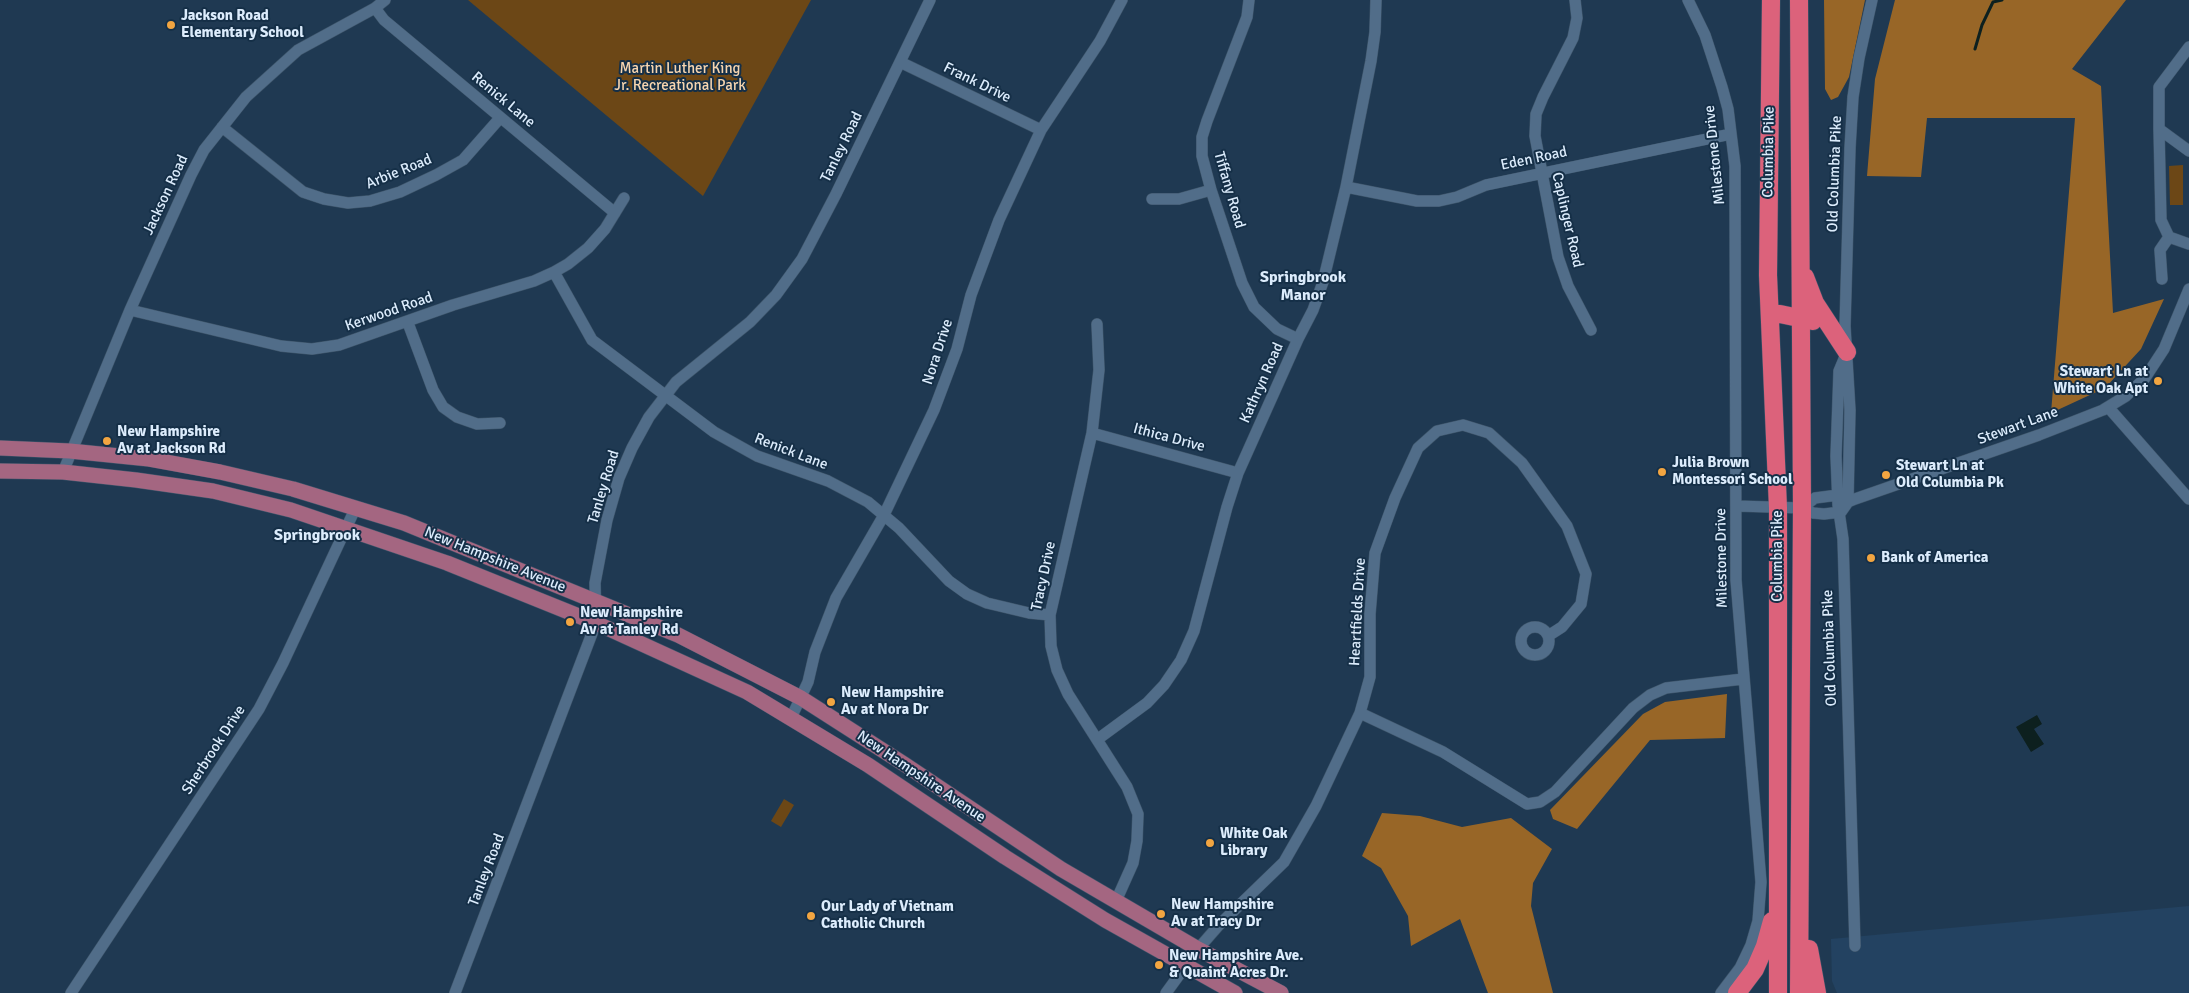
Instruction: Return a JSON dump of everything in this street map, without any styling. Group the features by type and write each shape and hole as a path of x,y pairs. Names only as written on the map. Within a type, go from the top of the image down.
{"highway":[{"name":"Columbia Pike","path":"1771,0 1768,275 1778,508 1778,993"},
{"name":"Columbia Pike","path":"1799,0 1802,317 1799,993"},
{"path":"1800,264 1815,302 1842,345"},
{"path":"1770,315 1780,314 1802,317 1815,322 1842,345"},
{"path":"1800,883 1812,974 1817,993"},
{"path":"1737,993 1755,969 1765,946 1778,899"}],"main road":[{"name":"New Hampshire Avenue","path":"0,448 70,450 149,459 220,472 356,508 459,544 595,601 712,651 801,698 1061,869 1198,949 1281,993"},
{"name":"New Hampshire Avenue","path":"0,471 63,472 213,491 291,510 447,563 596,623 713,675 790,718 868,765 994,850 1105,920 1185,967 1235,993"},
{"path":"994,850 1005,833"}],"street":[{"name":"Jackson Road","path":"63,472 70,450 130,310 204,150 246,97 298,50 375,8 385,0"},
{"name":"Tanley Road","path":"455,993 596,623 597,574 607,520 619,478 632,448 649,417 676,382 750,322 776,295 802,259 836,194 930,0"},
{"name":"Nora Drive","path":"790,718 801,698 815,652 836,598 884,515 934,410 956,349 970,295 999,220 1041,130 1100,41 1122,0"},
{"name":"Tiffany Road","path":"1250,0 1247,17 1202,138 1202,156 1211,190 1242,283 1254,307 1277,329 1298,339"},
{"name":"Kathryn Road","path":"1098,739 1147,703 1164,685 1181,660 1194,632 1227,506 1238,473 1298,339 1313,310 1323,282 1346,187 1371,61 1375,32 1376,0"},
{"name":"Caplinger Road","path":"1575,0 1577,18 1573,38 1536,114 1534,136 1558,257 1568,286 1591,330"},
{"name":"Milestone Drive","path":"1688,0 1705,35 1722,87 1731,134 1736,216 1736,580 1761,882 1759,912 1751,945 1740,968 1721,993"},
{"name":"Old Columbia Pike","path":"1844,507 1838,495 1839,371 1845,326 1853,97 1859,58 1872,0"},
{"name":"Renick Lane","path":"375,8 384,20 615,213"},
{"path":"2189,47 2159,87 2161,220 2169,237 2189,244"},
{"name":"Frank Drive","path":"900,62 1041,130"},
{"name":"Arbie Road","path":"222,127 303,192 324,199 348,203 370,202 400,192 463,160 500,118"},
{"path":"2159,128 2189,151"},
{"name":"Eden Road","path":"1346,187 1417,201 1439,202 1457,198 1486,185 1731,134"},
{"path":"1152,199 1179,199 1211,190"},
{"name":"Kerwood Road","path":"130,310 281,346 312,349 339,345 408,323 452,305 534,281 554,272 568,264 588,248 605,229 624,198"},
{"path":"2162,279 2160,250 2169,237"},
{"name":"Renick Lane","path":"554,272 578,319 592,340 665,396 738,447 828,481 868,502 899,528 936,569 967,594 987,603 1029,613 1050,615"},
{"name":"Stewart Lane","path":"1737,506 1802,508 1813,513 1844,507 2040,435 2108,407 2126,396 2145,378 2164,349 2189,289"},
{"path":"408,323 433,390 443,407 457,418 477,424 500,423"},
{"name":"Tracy Drive","path":"1096,324 1099,370 1092,433 1050,615 1051,646 1057,670 1068,694 1127,787 1138,814 1138,841 1134,863 1116,901"},
{"name":"Old Columbia Pike","path":"1842,345 1850,410 1844,507 1855,946"},
{"path":"2108,407 2189,499"},
{"name":"Heartfields Drive","path":"1166,993 1198,949 1284,862 1316,806 1360,713 1370,677 1370,614 1376,554 1395,498 1418,448 1437,431 1462,424 1489,433 1522,463 1568,526 1586,574 1581,604 1562,627 1548,636"},
{"name":"Ithica Drive","path":"1092,433 1238,473"},
{"name":"Stewart Lane","path":"1802,508 1815,498 1838,495"},
{"name":"Sherbrook Drive","path":"71,993 222,768 258,709 283,663 356,508"},
{"path":"1360,713 1442,752 1527,804 1540,802 1555,792 1633,708 1650,695 1666,688 1743,679"}],"shaded area":[{"path":"1824,0 1865,0 1849,77 1838,97 1831,100 1825,89"},
{"path":"1895,0 2126,0 2072,69 2101,86 2113,313 2164,299 2141,349 2105,388 2051,413 2075,118 1927,118 1921,177 1867,176 1875,79"},
{"path":"1727,694 1725,738 1650,740 1577,829 1553,819 1550,810 1643,714 1665,702"},
{"path":"2037,715 2042,724 2034,729 2044,744 2031,752 2016,727"},
{"path":"1382,813 1420,816 1462,827 1511,818 1552,849 1533,883 1531,906 1553,993 1488,993 1460,919 1411,946 1408,916 1381,868 1362,856"},
{"path":"2189,906 2189,993 1837,993 1832,981 1831,939"}],"green space":[{"name":"Martin Luther King Jr. Recreational Park","path":"468,0 811,0 703,196"},
{"path":"2183,165 2183,205 2170,205 2169,166"},
{"path":"784,799 794,805 781,827 771,821"}],"waterway":[{"path":"1975,49 1982,25 1993,2 2002,0"}],"place":[{"name":"Jackson Road Elementary School","path":"171,25"},
{"name":"Stewart Ln at White Oak Apt","path":"2158,381"},
{"name":"New Hampshire Av at Jackson Rd","path":"107,441"},
{"name":"Julia Brown Montessori School","path":"1662,472"},
{"name":"Stewart Ln at Old Columbia Pk","path":"1886,475"},
{"name":"Bank of America","path":"1871,558"},
{"name":"New Hampshire Av at Tanley Rd","path":"570,622"},
{"name":"New Hampshire Av at Nora Dr","path":"831,702"},
{"name":"White Oak Library","path":"1210,843"},
{"name":"New Hampshire Av at Tracy Dr","path":"1161,914"},
{"name":"Our Lady of Vietnam Catholic Church","path":"811,916"},
{"name":"New Hampshire Ave. & Quaint Acres Dr.","path":"1159,965"}],"district":[{"name":"Springbrook Manor","path":"1303,287"},
{"name":"Springbrook","path":"317,536"}]}
